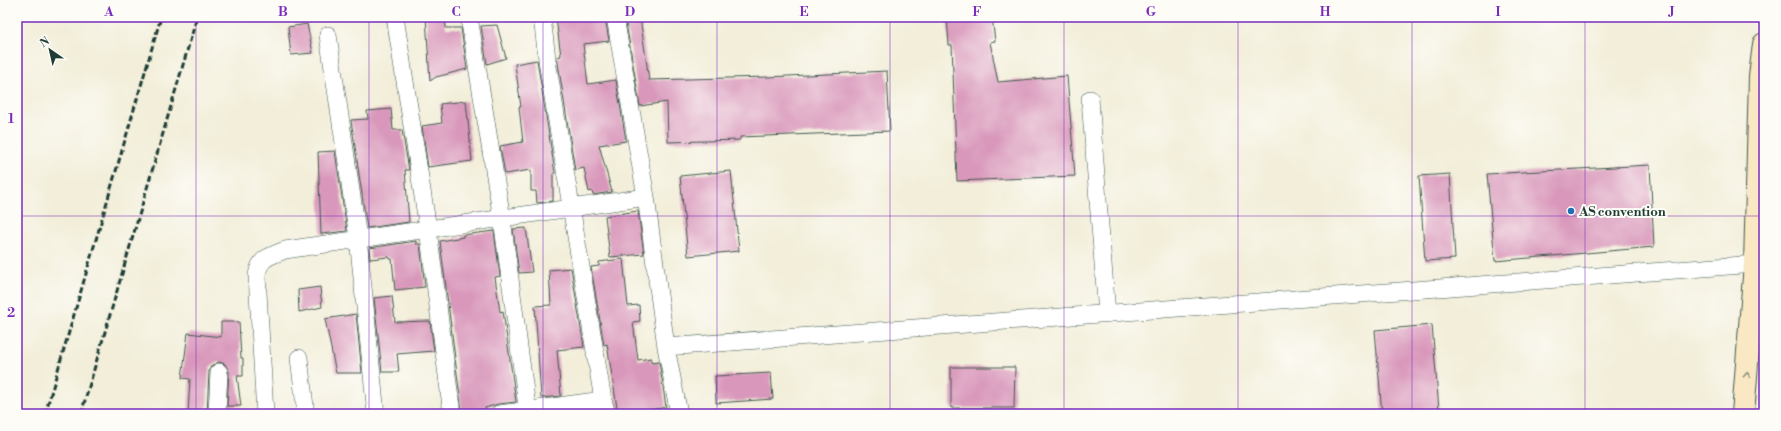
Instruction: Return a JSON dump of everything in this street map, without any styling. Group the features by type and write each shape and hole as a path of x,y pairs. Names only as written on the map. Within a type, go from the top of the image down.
{"main road":[{"path":"1744,414 1755,264 1760,76 1764,44"}],"street":[{"path":"395,17 428,229 452,414"},
{"path":"469,17 502,219 528,412"},
{"path":"498,414 605,407 548,67 542,17"},
{"path":"615,17 646,197 666,347 679,414"},
{"path":"328,35 358,238 376,414"},
{"path":"1090,99 1107,314"},
{"path":"265,414 257,275 259,265 266,258 285,250 358,238 573,209 646,197"},
{"path":"666,347 1755,264"},
{"path":"298,358 306,414"},
{"path":"217,414 219,372"}],"building":[{"path":"426,17 445,17 446,28 461,28 467,69 436,77 430,81"},
{"path":"605,17 609,41 583,44 588,84 616,80 626,141 599,145 612,192 593,195 592,191 589,192 584,168 575,170 557,57 561,56 556,18"},
{"path":"625,17 640,17 649,80 768,77 887,71 890,131 740,137 740,140 668,142 667,102 640,106"},
{"path":"947,17 992,17 995,41 990,42 998,82 1067,76 1075,176 957,181 952,45 949,45"},
{"path":"307,24 313,53 291,55 288,27"},
{"path":"497,25 506,58 487,64 481,26"},
{"path":"537,60 555,173 553,174 553,201 537,203 536,191 531,191 531,170 505,174 500,146 523,142 519,107 521,107 515,64"},
{"path":"466,101 472,161 428,167 422,126 442,123 440,104"},
{"path":"391,109 393,130 402,130 409,170 405,170 409,222 367,228 351,120 368,119 367,111"},
{"path":"335,151 347,231 321,234 318,152"},
{"name":"AS convention","path":"1650,165 1654,247 1495,261 1487,174"},
{"path":"731,171 739,251 688,256 680,176"},
{"path":"1450,174 1455,259 1425,261 1419,176"},
{"path":"638,211 644,254 610,257 605,216"},
{"path":"526,228 532,272 519,273 513,229"},
{"path":"494,231 500,276 495,277 500,312 503,311 516,402 498,404 485,408 485,410 462,412 440,241 463,237 463,235"},
{"path":"416,241 416,244 420,244 425,287 395,290 392,259 389,257 370,259 369,248"},
{"path":"623,259 628,306 639,305 640,321 633,322 638,360 651,358 651,363 659,362 666,407 645,411 645,414 618,414 607,344 604,345 591,267 599,266 599,262"},
{"path":"571,268 584,347 557,350 561,396 541,398 535,306 551,305 549,270"},
{"path":"320,287 322,307 299,312 298,290"},
{"path":"392,296 395,322 430,321 434,351 397,354 399,372 382,372 374,298"},
{"path":"356,314 362,373 336,373 325,319"},
{"path":"221,322 239,322 241,358 243,358 243,376 237,376 241,406 227,406 229,372 225,364 219,362 211,366 209,371 207,414 188,414 190,379 182,378 188,333 221,337"},
{"path":"1432,325 1439,410 1382,414 1375,330"},
{"path":"951,367 1015,367 1014,408 951,408"},
{"path":"771,373 773,399 716,403 715,376"}],"railway":[{"path":"45,414 161,17"},
{"path":"81,414 197,17"}],"place":[{"name":"AS convention","path":"1571,211"}]}
